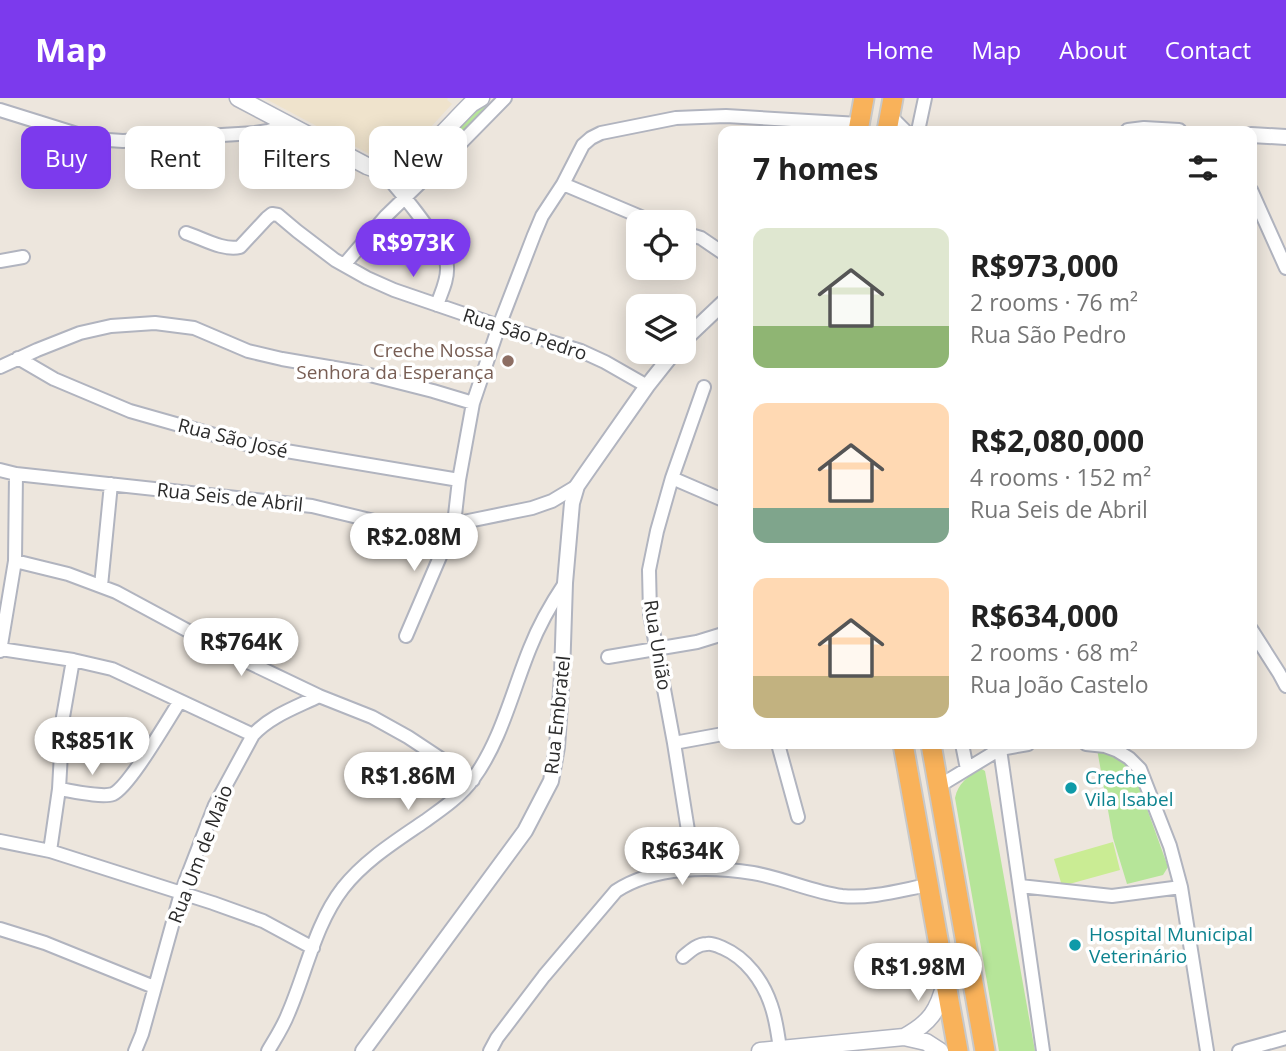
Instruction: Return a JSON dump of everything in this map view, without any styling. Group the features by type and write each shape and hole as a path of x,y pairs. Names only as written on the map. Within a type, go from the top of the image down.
{"highway":[{"path":"858,126 864,98"},
{"path":"904,749 958,1051"},
{"path":"933,749 985,1051"}],"main road":[{"path":"238,98 369,167"},
{"path":"449,126 471,104 481,98"},
{"path":"896,1042 925,1024 933,1015 945,981"},
{"path":"760,1051 896,1042 926,1042 940,1051"}],"street":[{"path":"344,265 386,216 505,98"},
{"path":"920,126 925,98"},
{"path":"0,110 93,139 123,141 255,134 288,125"},
{"path":"406,636 454,524 473,403 499,326 542,216 563,184 583,145 601,133 676,118 726,116 836,126"},
{"path":"1257,135 1286,137"},
{"path":"563,184 626,211"},
{"path":"397,189 448,265 438,305"},
{"path":"1257,204 1286,268"},
{"name":"Rua São Pedro","path":"186,233 225,247 240,247 267,218 272,214 278,215 344,265 367,278 499,326 581,351 647,386"},
{"path":"696,237 718,249"},
{"path":"0,261 23,257"},
{"path":"696,329 718,308"},
{"path":"0,367 80,333 111,326 155,323 194,328 248,351 358,372 473,403"},
{"name":"Rua São José","path":"18,358 54,379 130,411 250,445 459,480"},
{"name":"Rua Embratel","path":"363,1051 525,831 551,781 557,747 572,503 578,486 664,364"},
{"name":"Rua União","path":"694,869 650,614 649,570 672,478 704,387"},
{"name":"Rua Seis de Abril","path":"0,470 16,474 312,506 416,529 532,508 552,501 578,486"},
{"path":"16,474 15,561 0,650 73,660 112,669 253,735"},
{"path":"672,478 718,498"},
{"path":"101,586 111,484"},
{"path":"15,561 68,574 117,592 230,654 319,696 372,717 473,780"},
{"path":"268,1051 288,1015 326,916 343,889 385,848 443,808 473,780 488,755 549,607 565,583"},
{"path":"608,657 697,642 718,636"},
{"path":"1257,638 1286,686"},
{"path":"50,852 59,789 63,717 73,660"},
{"name":"Rua Um de Maio","path":"135,1051 181,893 215,806 253,735 260,727 319,696"},
{"path":"59,789 103,795 111,795 118,790 131,776 180,701"},
{"path":"674,743 718,735"},
{"path":"779,749 798,817"},
{"path":"963,749 967,769"},
{"path":"939,786 1005,749"},
{"path":"1113,749 1129,758 1140,769 1170,846 1181,887 1208,1051"},
{"path":"1000,750 1043,1051"},
{"path":"0,841 50,852 263,921 313,948"},
{"path":"490,1051 544,976 617,891 642,877 694,869 754,873 849,896 928,885"},
{"path":"1020,886 1112,896 1181,887"},
{"path":"0,929 45,943 154,987"},
{"path":"683,957 695,947 706,943 730,951 741,959 752,970 772,1006 780,1049"},
{"path":"1239,1051 1286,1038"}],"shaded area":[{"path":"264,98 448,98 452,104 432,126 369,126 369,154 355,146 355,126 317,126"}],"green space":[{"path":"488,105 467,131 467,126 459,126 477,108"},
{"path":"1097,749 1109,750 1132,767 1168,867 1163,875 1127,884 1113,838"},
{"path":"980,768 985,771 1035,1051 999,1051 955,798 961,784"},
{"path":"1113,842 1120,870 1062,886 1054,859"}],"place":[{"name":"Creche Nossa Senhora da Esperança","path":"508,361"},
{"name":"Creche Vila Isabel","path":"1071,788"},
{"name":"Hospital Municipal Veterinário","path":"1075,945"}]}
